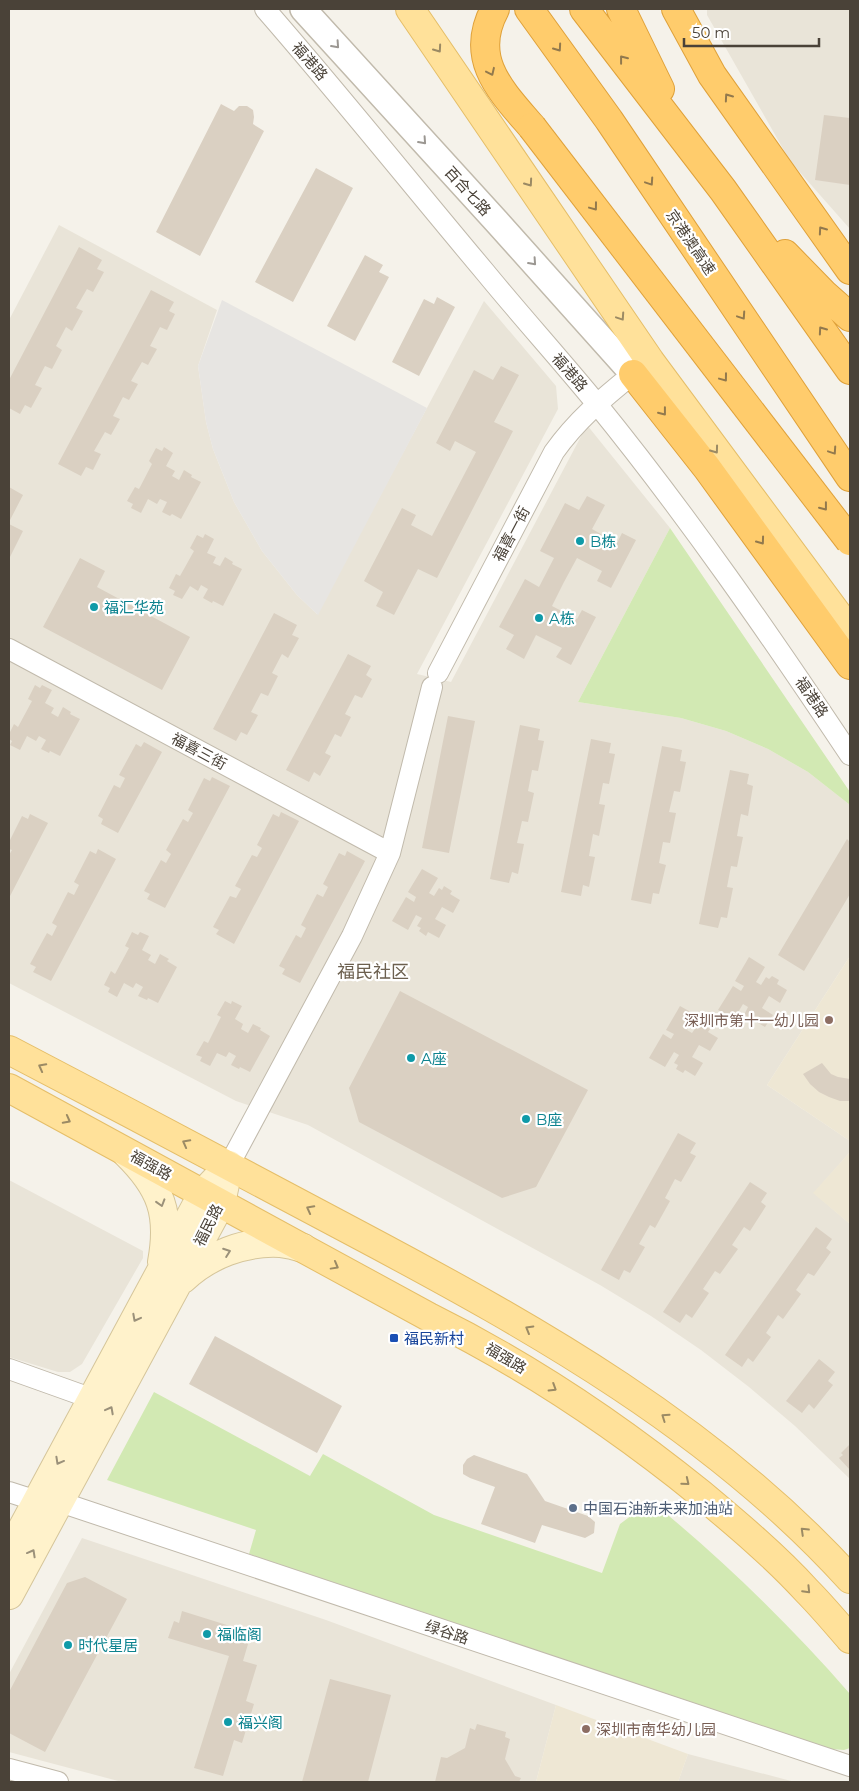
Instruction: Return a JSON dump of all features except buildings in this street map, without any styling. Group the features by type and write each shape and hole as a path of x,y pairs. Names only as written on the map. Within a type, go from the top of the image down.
{"highway":[{"path":"495,9 488,25 485,52 487,64 504,95 532,127 850,541"},
{"name":"京港澳高速","path":"529,9 614,128 850,477"},
{"path":"584,9 723,190 850,370"},
{"path":"621,9 684,140"},
{"path":"676,9 712,75 850,270"},
{"path":"723,190 824,294 850,316"},
{"path":"633,374 707,468 850,665"}],"main road":[{"path":"410,9 650,361 850,631"},
{"path":"9,1050 492,1308 543,1337 626,1389 682,1429 752,1484 802,1530 850,1579"},
{"name":"福强路","path":"9,1088 429,1317 478,1341 555,1388 614,1428 676,1474 740,1527 807,1590 850,1639"},
{"path":"124,1150 143,1170 155,1187 163,1209 167,1282 209,1259 252,1245 280,1243 303,1248"},
{"name":"福民路","path":"9,1552 48,1502 229,1166"},
{"name":"福民路","path":"9,1595 93,1399 167,1282"}],"street":[{"name":"福港路","path":"265,9 596,403 678,509 788,662 850,755"},
{"name":"百合七路","path":"303,9 633,374"},
{"name":"福喜一街","path":"229,1166 352,936 390,853 435,680 554,452 565,436 596,403 633,374"},
{"name":"福喜三街","path":"9,649 390,853"},
{"path":"9,1369 93,1399"},
{"name":"绿谷路","path":"9,1492 48,1502 845,1763"},
{"path":"9,1769 58,1782"}],"shaded area":[{"path":"707,9 850,9 850,229 790,161 707,15"},
{"path":"59,225 217,310 198,366 206,422 213,449 234,502 262,551 297,595 317,614 484,301 556,386 558,409 417,674 451,682 587,425 670,528 578,702 681,718 726,731 768,749 808,772 850,805 850,956 767,1085 850,1141 850,1152 814,1193 850,1224 850,1479 795,1426 749,1387 701,1350 651,1316 600,1285 308,1125 236,1101 9,983 9,320"},
{"path":"222,300 427,408 318,615 297,595 262,551 234,502 213,449 206,422 198,366"},
{"name":"深圳市第十一幼儿园","path":"850,956 850,1141 767,1085"},
{"path":"850,1152 850,1224 813,1193"},
{"path":"9,1180 143,1251 143,1258 82,1364 70,1372 58,1372 9,1357"},
{"path":"82,1538 326,1620 556,1705 536,1782 122,1782 9,1752 9,1674"},
{"name":"深圳市南华幼儿园","path":"556,1705 688,1754 678,1782 536,1782"},
{"path":"688,1754 795,1782 678,1782"}],"green space":[{"path":"670,528 850,792 850,805 808,772 768,749 726,731 681,718 578,702"},
{"path":"154,1392 310,1476 323,1454 434,1515 602,1573 620,1524 651,1501 755,1593 850,1694 850,1748 844,1750 831,1749 249,1554 256,1530 107,1480"}],"place":[{"name":"B栋","path":"580,541"},
{"name":"福汇华苑","path":"94,607"},
{"name":"A栋","path":"539,618"},
{"name":"深圳市第十一幼儿园","path":"829,1020"},
{"name":"A座","path":"411,1058"},
{"name":"B座","path":"526,1119"},
{"name":"福民新村","path":"394,1338"},
{"name":"中国石油新未来加油站","path":"573,1508"},
{"name":"福临阁","path":"207,1634"},
{"name":"时代星居","path":"68,1645"},
{"name":"福兴阁","path":"228,1722"},
{"name":"深圳市南华幼儿园","path":"586,1729"}],"district":[{"name":"福民社区","path":"373,972"}]}
